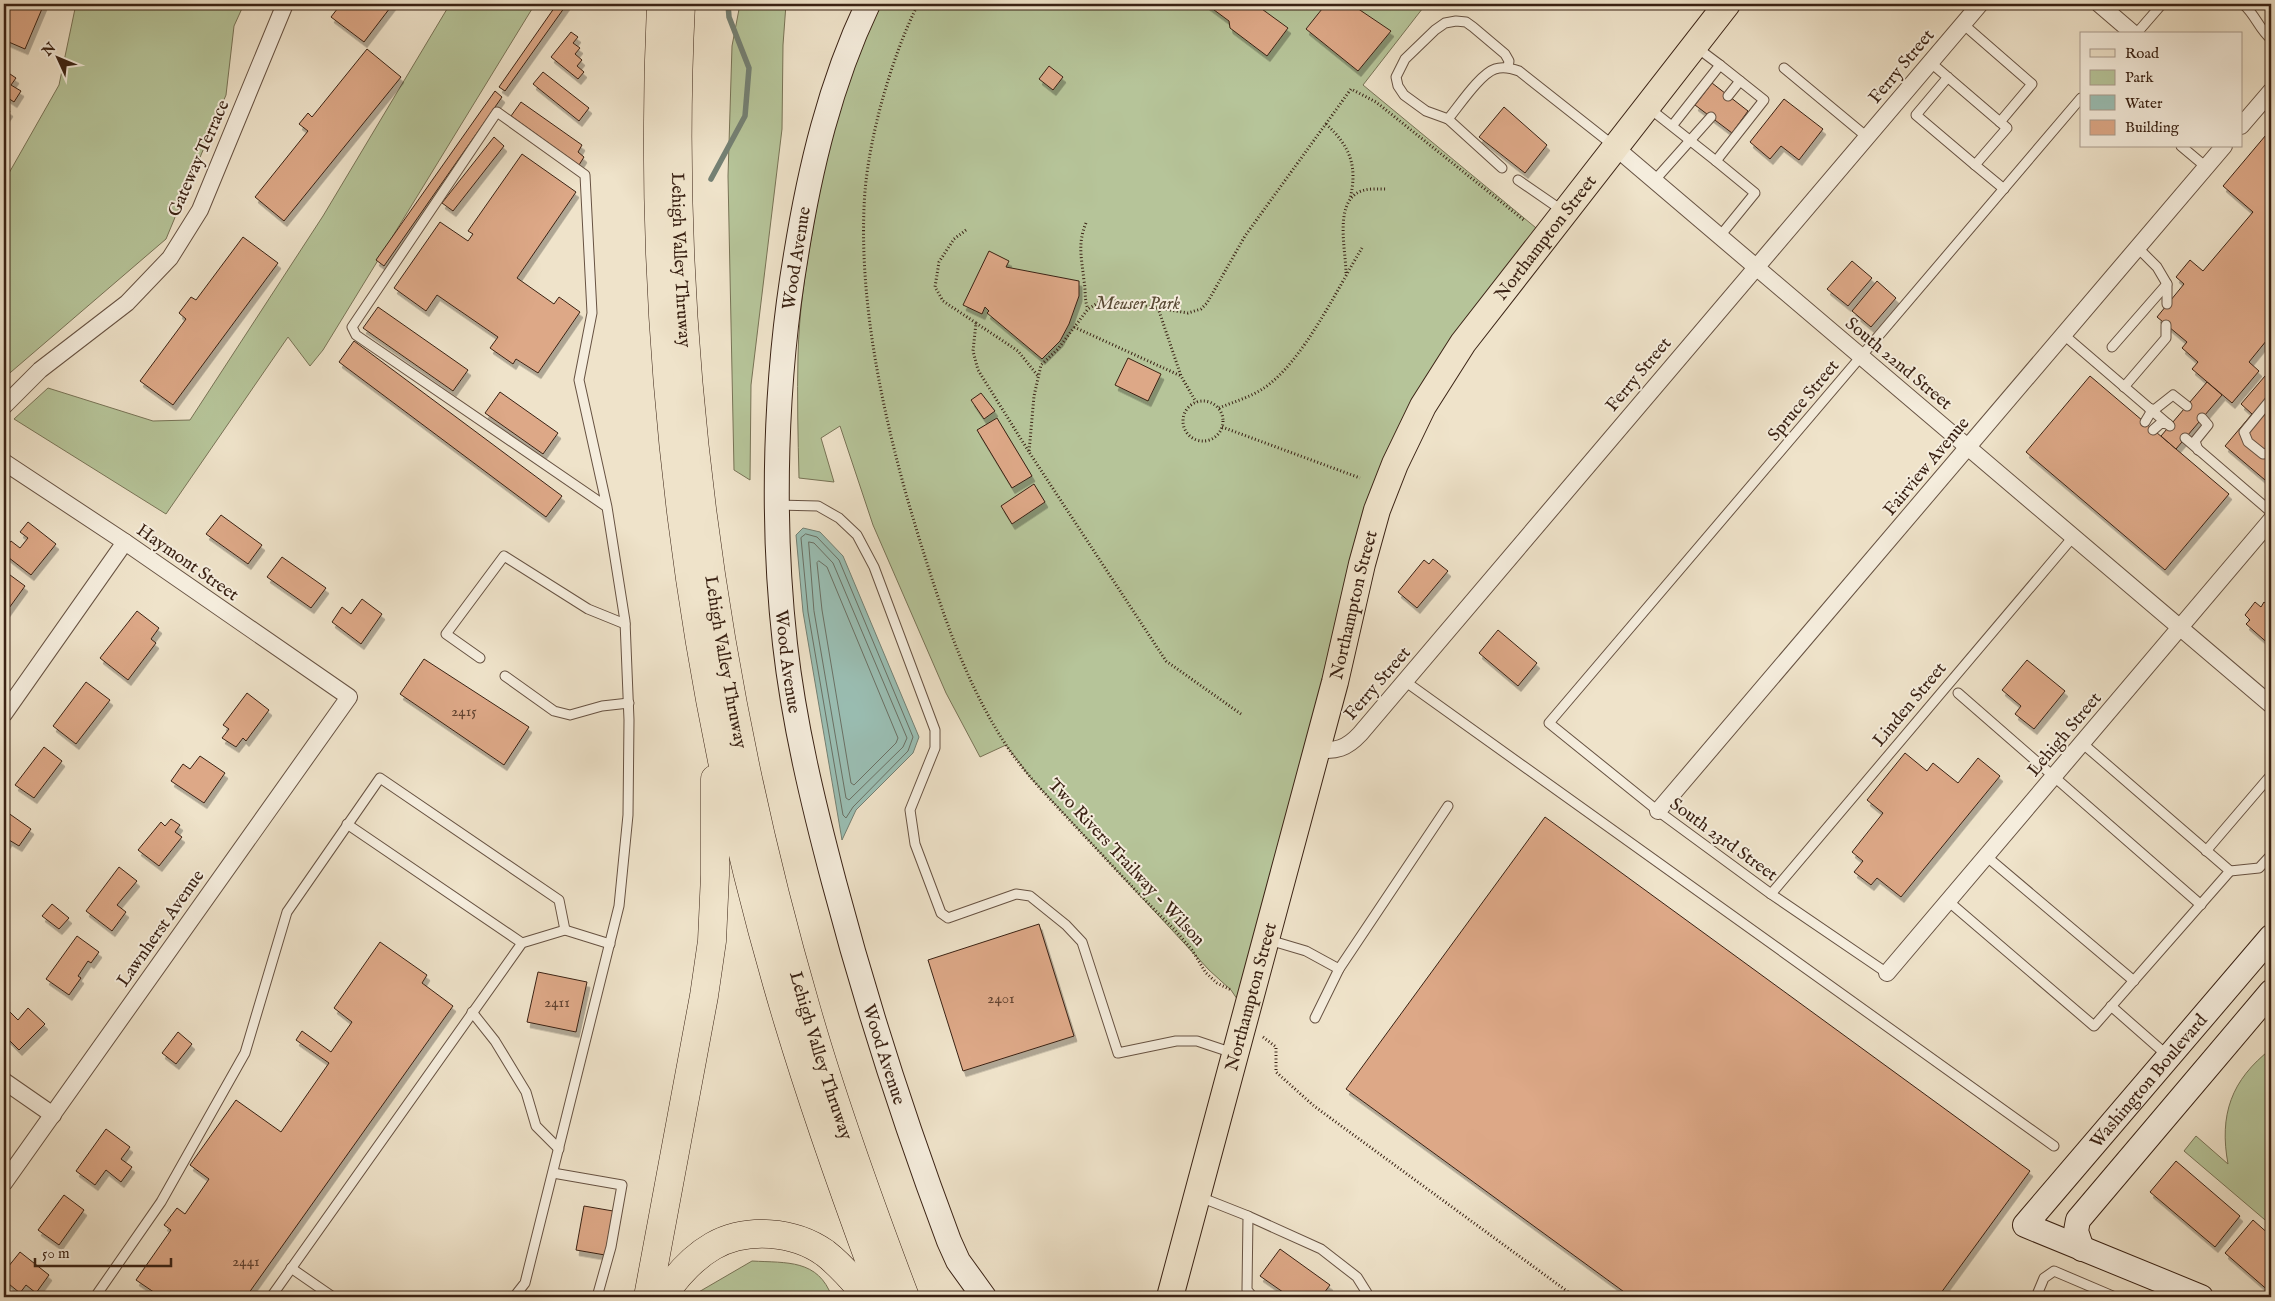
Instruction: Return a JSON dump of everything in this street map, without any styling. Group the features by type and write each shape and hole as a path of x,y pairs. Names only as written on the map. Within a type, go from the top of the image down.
{"highway":[{"name":"Lehigh Valley Thruway","path":"661,4 658,113 664,328 685,531 715,723 741,843 787,1020 828,1146 883,1297"},
{"name":"Lehigh Valley Thruway","path":"681,4 678,126 680,226 685,325 704,523 728,680 756,816 806,1010 864,1189 905,1297"},
{"path":"648,1297 704,996 712,941 715,875 715,723"},
{"path":"662,1297 688,1266 713,1246 736,1237 762,1234 790,1237 814,1246 845,1270 868,1297"}],"main road":[{"name":"Wood Avenue","path":"868,4 840,67 827,107 802,214 784,344 777,505 779,579 785,644 796,721 826,851 849,937 875,1023 939,1214 958,1261 984,1297"},
{"name":"Northampton Street","path":"1170,1297 1184,1251 1317,749 1372,529 1385,489 1404,442 1453,356 1727,4"},
{"name":"Washington Boulevard","path":"2082,1249 2025,1225 2271,937"},
{"name":"Washington Boulevard","path":"2082,1249 2076,1231 2078,1220 2271,992"},
{"path":"2082,1249 2200,1297"},
{"path":"1184,1251 1192,1297"}],"street":[{"name":"Gateway Terrace","path":"4,406 40,370 127,303 170,258 200,210 285,4"},
{"name":"Ferry Street","path":"1317,749 1334,750 1347,746 1406,682 1460,615 1980,4"},
{"path":"2099,4 2133,32"},
{"path":"2242,124 2271,91"},
{"name":"South 22nd Street","path":"1616,148 2271,705"},
{"name":"Fairview Avenue","path":"1658,811 2222,148"},
{"name":"Haymont Street","path":"4,462 125,542 349,697"},
{"name":"Lehigh Street","path":"1887,973 2271,520"},
{"path":"4,714 125,542"},
{"name":"Lawnherst Avenue","path":"4,1182 349,697"},
{"path":"4,1081 53,1115"}],"lane":[{"path":"2137,32 2162,4"},
{"path":"2243,4 2255,18 2259,27 2271,38"},
{"path":"1502,168 1448,119 1426,111 1404,95 1398,86 1396,77 1405,59 1435,30 1445,24 1466,22 1505,54 1508,67"},
{"path":"1962,24 2032,84 2000,122"},
{"path":"1694,46 1764,100 1716,162"},
{"path":"1930,62 2007,128 1976,165"},
{"path":"1672,126 1720,65"},
{"path":"1448,119 1483,78 1494,69 1508,67 1519,71 1616,148"},
{"path":"1784,68 1866,137"},
{"path":"1948,77 1916,115 2004,189"},
{"path":"1728,96 1740,81"},
{"name":"Spruce Street","path":"1549,723 2080,99"},
{"path":"1647,107 1755,193 1720,236"},
{"path":"517,1296 525,1282 619,906 628,815 629,703 625,624 607,507 579,380 592,313 585,175 497,112 352,327 356,335 607,507"},
{"path":"1654,181 1711,117"},
{"path":"2183,148 2206,168"},
{"path":"1518,180 1566,212"},
{"path":"2138,248 2157,267 2166,284 2167,304"},
{"path":"2112,347 2166,284"},
{"path":"2124,387 2166,338 2166,325"},
{"path":"2064,335 2169,425 2161,422 2153,430"},
{"path":"2149,408 2154,410 2159,408 2172,395 2187,406"},
{"path":"2271,400 2244,432 2248,442 2263,454 2271,453"},
{"path":"2145,422 2151,412 2149,408"},
{"path":"2199,450 2195,441 2208,425 2202,418"},
{"path":"2185,438 2271,512"},
{"path":"777,505 818,506 839,518 857,535 874,567 934,730 935,748 910,810 915,844 941,913 948,918 1016,894 1030,896 1066,925 1082,942 1118,1053 1176,1041 1197,1041 1235,1054"},
{"name":"Linden Street","path":"1771,894 2073,536"},
{"path":"480,658 446,634 504,556 588,609 625,624"},
{"path":"506,676 554,711 562,714 570,715 602,706 629,703"},
{"path":"1406,682 2054,1146"},
{"path":"1958,693 2201,905"},
{"name":"South 23rd Street","path":"1549,723 1658,811 1771,894 1887,973"},
{"path":"2082,743 2230,871"},
{"path":"2206,851 2271,775"},
{"path":"95,1297 161,1202 245,1053 286,912 380,778 559,900 565,930"},
{"path":"1315,1018 1339,969 1448,806"},
{"path":"348,824 522,943"},
{"path":"1948,901 2094,1026 2230,871 2259,868 2271,855"},
{"path":"1986,856 2134,981"},
{"path":"271,1297 522,943 565,930 610,944"},
{"path":"1266,939 1306,951 1339,969"},
{"path":"2111,1006 2169,1056"},
{"path":"472,1012 495,1041 526,1092 536,1126 559,1148"},
{"path":"553,1173 622,1185 611,1247 597,1297"},
{"path":"1198,1196 1321,1249 1357,1276 1368,1293 1365,1297"},
{"path":"1248,1216 1247,1290 1253,1297"},
{"path":"291,1268 333,1297"},
{"path":"2036,1297 2044,1278 2054,1271 2115,1297"}],"path":[{"name":"Two Rivers Trailway - Wilson","path":"918,4 906,29 872,144 865,191 864,251 871,326 884,404 905,495 944,616 982,702 1007,747 1038,786 1175,930 1192,950 1206,973 1217,983 1231,990"},
{"path":"1030,452 1038,376 1041,365 1058,349 1088,309 1101,301 1114,301 1188,313 1201,309 1207,302 1245,236 1351,89 1376,102 1525,222"},
{"path":"1326,124 1341,138 1348,151 1354,172 1354,184 1344,216 1342,230 1346,274"},
{"path":"1349,201 1360,191 1386,190"},
{"path":"1086,223 1080,236 1080,254 1085,282 1084,299 1088,309"},
{"path":"966,230 954,239 939,262 935,287 943,301 1018,351 1038,376"},
{"path":"1219,408 1263,389 1284,370 1299,352 1362,248"},
{"path":"1158,308 1181,376 1196,402"},
{"path":"976,324 973,351 978,370 1166,661 1241,714"},
{"path":"1074,327 1181,376"},
{"path":"1207,401 1219,408 1222,416 1222,427 1214,437 1208,440 1201,440 1190,435 1186,430 1184,417 1190,406 1196,402 1207,401"},
{"path":"1222,427 1360,478"},
{"path":"1264,1039 1276,1047 1276,1072 1314,1106 1575,1297"}],"green space":[{"path":"76,4 244,4 234,26 226,95 166,239 4,378 4,175 9,173 59,85"},
{"path":"450,4 535,4 323,350 310,366 288,337 166,514 14,419 48,388 153,421 190,420 323,216"},
{"path":"740,4 786,4 783,45 782,129 751,385 750,480 734,470 728,176 732,46"},
{"name":"Meuser Park","path":"881,4 1426,4 1363,85 1547,237 1413,425 1246,1012 1231,990 1209,970 1030,777 1006,745 980,757 946,693 873,525 840,426 821,438 834,482 799,478 799,340 810,244 824,170 838,113 857,58"},
{"path":"2271,1049 2271,1225 2184,1151 2196,1136 2228,1164 2225,1130 2231,1100 2237,1086 2246,1073"},
{"path":"752,1261 789,1263 810,1269 819,1276 832,1297 694,1297 697,1293"}],"water":[{"path":"803,528 820,532 843,556 919,737 913,753 856,810 842,840 803,612 796,535"}],"building":[{"path":"4,4 44,4 25,49 4,40"},
{"path":"341,4 393,4 364,42 331,17"},
{"path":"557,4 567,4 505,91 499,87"},
{"path":"1206,4 1255,4 1288,28 1267,56 1230,28 1229,21"},
{"path":"1326,4 1351,4 1391,31 1358,71 1306,29"},
{"path":"571,32 578,37 573,43 580,48 575,54 582,60 577,66 584,72 578,79 551,57"},
{"path":"367,49 401,77 284,221 255,197 308,131 299,124 308,113 312,117"},
{"path":"1049,66 1063,77 1053,90 1039,79"},
{"path":"4,70 16,78 11,85 21,91 14,102 5,96 4,98"},
{"path":"543,72 589,108 579,121 533,84"},
{"path":"1712,83 1748,111 1732,133 1695,105"},
{"path":"495,91 502,97 384,266 376,260"},
{"path":"1784,99 1823,129 1799,160 1781,146 1770,159 1750,142"},
{"path":"521,102 582,145 578,152 584,157 579,165 511,116"},
{"path":"4,107 10,111 4,120"},
{"path":"1504,107 1547,145 1525,173 1479,137"},
{"path":"2271,129 2271,335 2249,362 2259,371 2232,403 2192,369 2198,362 2182,348 2187,342 2157,317 2184,284 2176,277 2190,260 2203,271 2253,212 2223,186"},
{"path":"494,137 504,146 453,211 442,203"},
{"path":"522,154 576,192 517,278 554,304 559,297 580,312 538,373 516,359 513,364 490,348 498,337 437,295 426,311 394,288 440,222 468,241 473,234 468,231"},
{"path":"243,237 278,263 173,405 140,381 186,319 179,313 191,297 196,300"},
{"path":"989,251 1009,261 1006,267 1079,281 1079,296 1069,324 1060,341 1042,359 987,313 989,311 985,307 982,314 963,305"},
{"path":"1852,261 1872,278 1848,306 1827,289"},
{"path":"1877,281 1896,298 1871,327 1852,311"},
{"path":"378,307 468,370 453,391 363,328"},
{"path":"354,341 562,496 546,517 339,362"},
{"path":"1128,358 1161,374 1148,401 1115,385"},
{"path":"2271,369 2271,473 2265,480 2225,446 2252,414 2241,404"},
{"path":"2090,376 2229,494 2165,570 2026,452"},
{"path":"2207,382 2222,395 2176,449 2161,436"},
{"path":"500,392 558,433 543,454 485,413"},
{"path":"981,393 995,411 984,419 971,400"},
{"path":"997,418 1032,476 1012,488 977,430"},
{"path":"1034,484 1045,502 1012,524 1001,506"},
{"path":"221,515 262,545 248,564 206,534"},
{"path":"28,522 56,544 31,575 4,554 4,550 11,541 20,548 28,538 20,532"},
{"path":"282,557 326,588 311,608 267,577"},
{"path":"1433,559 1448,571 1417,608 1398,592 1424,560 1429,564"},
{"path":"6,572 25,586 4,615 4,575"},
{"path":"362,599 382,614 361,644 332,622 342,607 351,614"},
{"path":"2255,602 2261,607 2264,602 2271,608 2271,646 2246,624 2250,620 2245,615"},
{"path":"137,611 159,628 151,639 156,643 128,680 100,658"},
{"path":"1498,630 1537,663 1518,686 1479,653"},
{"path":"424,659 529,727 504,765 400,694"},
{"path":"2027,660 2065,691 2034,729 2015,714 2021,706 2002,690"},
{"path":"86,682 110,700 76,744 53,726"},
{"path":"247,693 269,710 246,741 243,738 236,747 222,738 229,729 223,725"},
{"path":"44,747 62,761 34,798 15,785"},
{"path":"1905,753 1927,771 1933,763 1958,783 1978,758 2000,776 1901,897 1877,878 1871,885 1854,872 1863,861 1852,852 1883,813 1867,800"},
{"path":"200,756 225,773 204,803 171,781 183,764 190,769"},
{"path":"4,810 31,829 19,846 9,840 4,848"},
{"path":"1545,817 2030,1171 1938,1297 1631,1297 1346,1089"},
{"path":"171,819 180,825 175,832 182,837 159,866 138,850 161,822 165,826"},
{"path":"119,867 137,881 117,905 126,912 112,931 86,911"},
{"path":"52,904 69,918 59,929 42,916"},
{"path":"1039,924 1074,1036 963,1071 928,960"},
{"path":"77,936 99,952 91,963 88,961 78,976 81,978 69,995 46,979"},
{"path":"380,942 427,975 422,983 453,1006 246,1297 161,1297 136,1280 171,1230 164,1225 177,1208 185,1214 209,1179 190,1165 236,1100 281,1132 329,1063 296,1040 302,1031 331,1052 352,1022 334,1008"},
{"path":"538,972 587,982 576,1032 527,1022"},
{"path":"4,1006 18,1020 28,1008 45,1024 19,1050 4,1035"},
{"path":"178,1032 192,1044 176,1064 162,1053"},
{"path":"106,1129 130,1147 121,1159 132,1167 121,1182 106,1170 95,1185 76,1171"},
{"path":"2176,1161 2240,1216 2215,1247 2150,1192"},
{"path":"64,1195 84,1210 59,1245 38,1230"},
{"path":"584,1206 613,1211 605,1255 576,1250"},
{"path":"2253,1220 2271,1236 2271,1293 2225,1253"},
{"path":"1280,1249 1330,1285 1321,1297 1290,1297 1260,1276"},
{"path":"20,1252 49,1275 36,1293 26,1285 20,1293 4,1280 4,1272"},
{"path":"2062,1292 2075,1297 2059,1297"}],"waterway":[{"path":"711,179 745,116 749,68 729,17 728,4"}]}
